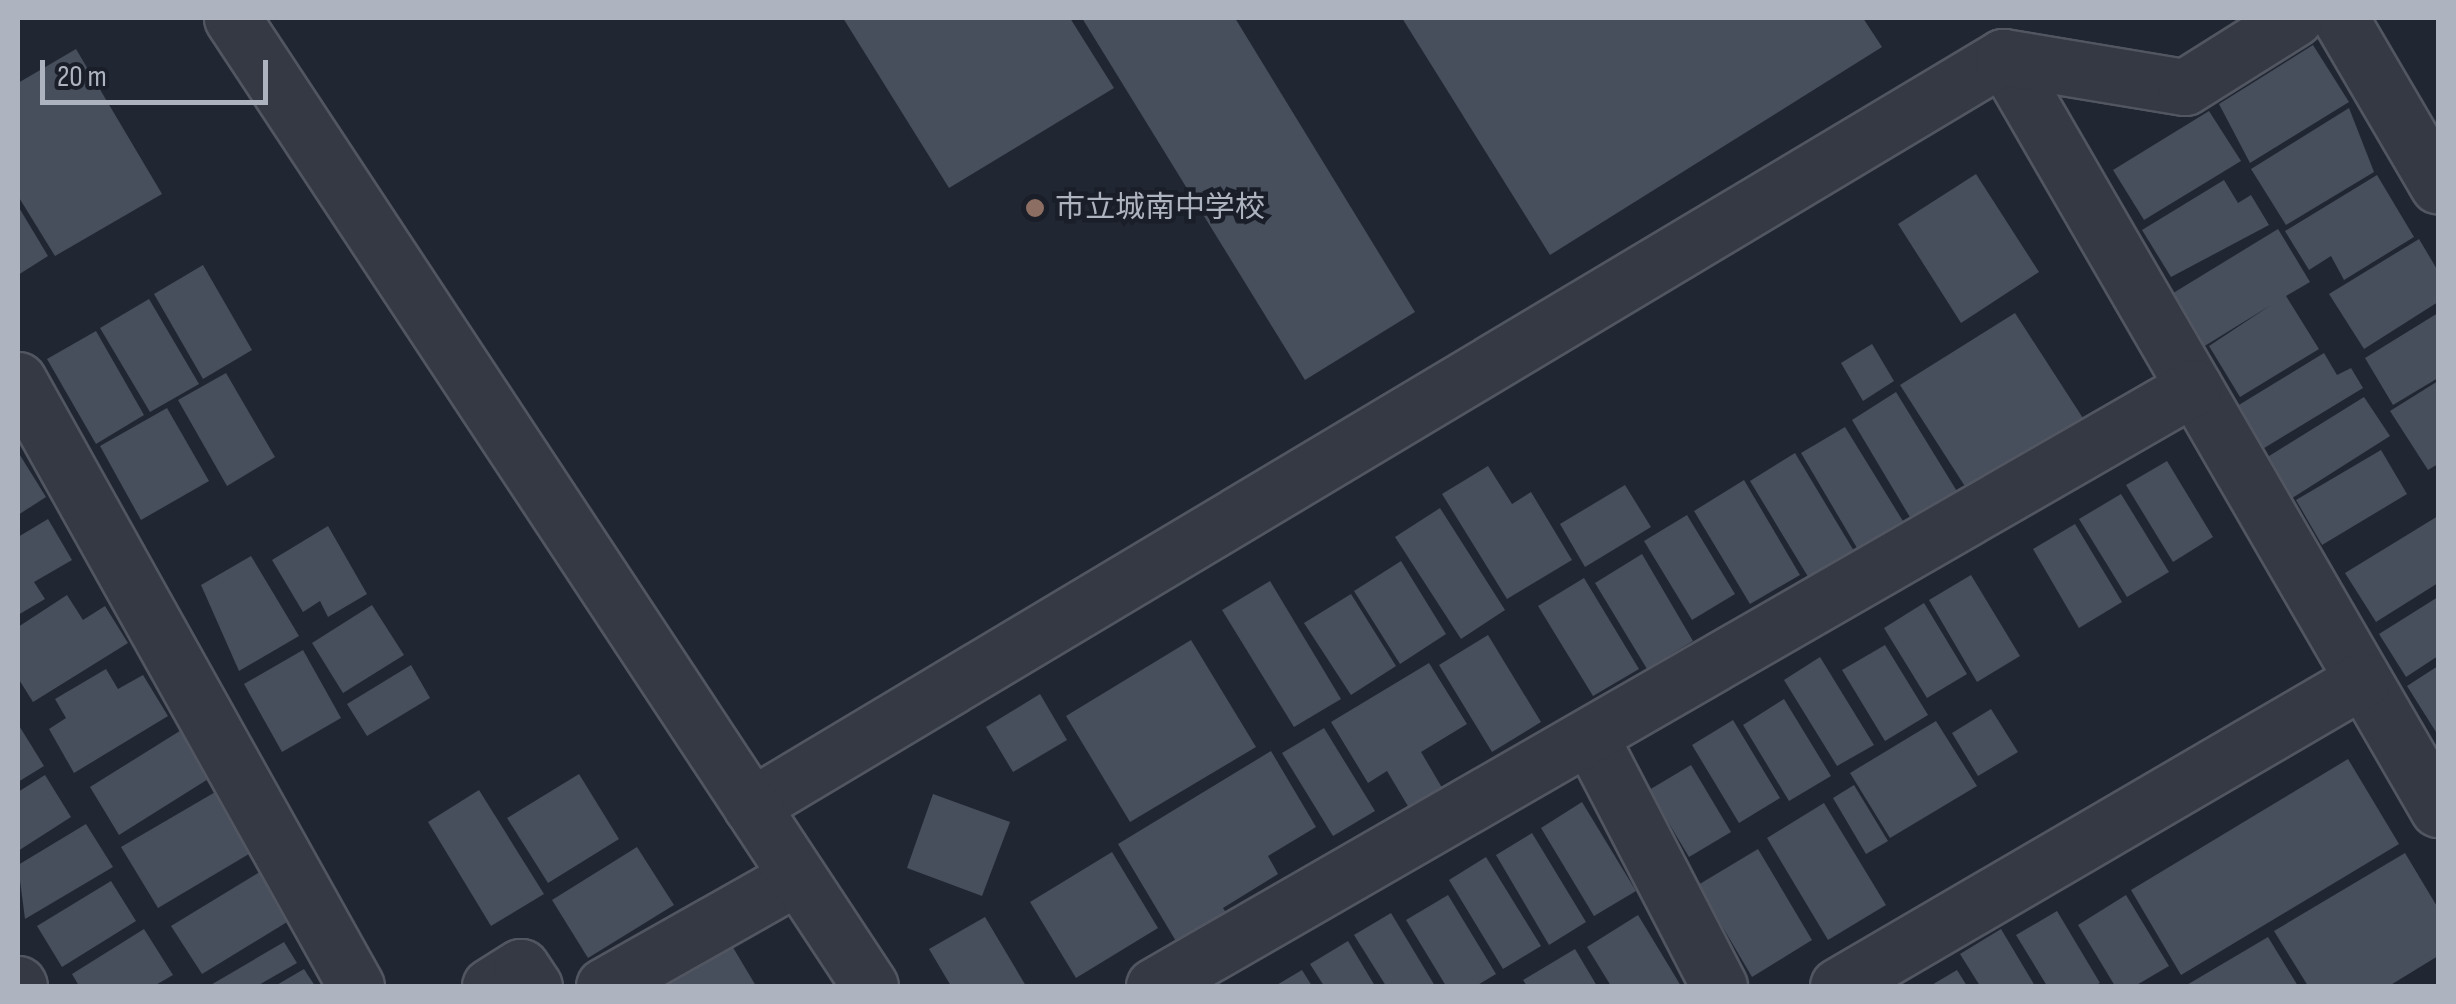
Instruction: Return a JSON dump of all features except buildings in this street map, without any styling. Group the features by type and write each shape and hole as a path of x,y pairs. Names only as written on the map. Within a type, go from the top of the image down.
{"street":[{"path":"232,18 870,986"},
{"path":"751,806 2004,57 2185,87 2295,18"},
{"path":"2340,18 2438,186"},
{"path":"2004,57 2438,809"},
{"path":"18,380 356,986"},
{"path":"1154,986 1590,740 2194,387"},
{"path":"1838,986 2362,680"},
{"path":"1590,740 1719,986"},
{"path":"604,986 797,878"},
{"path":"490,986 522,967 534,986"}],"place":[{"name":"市立城南中学校","path":"1035,208"}]}
